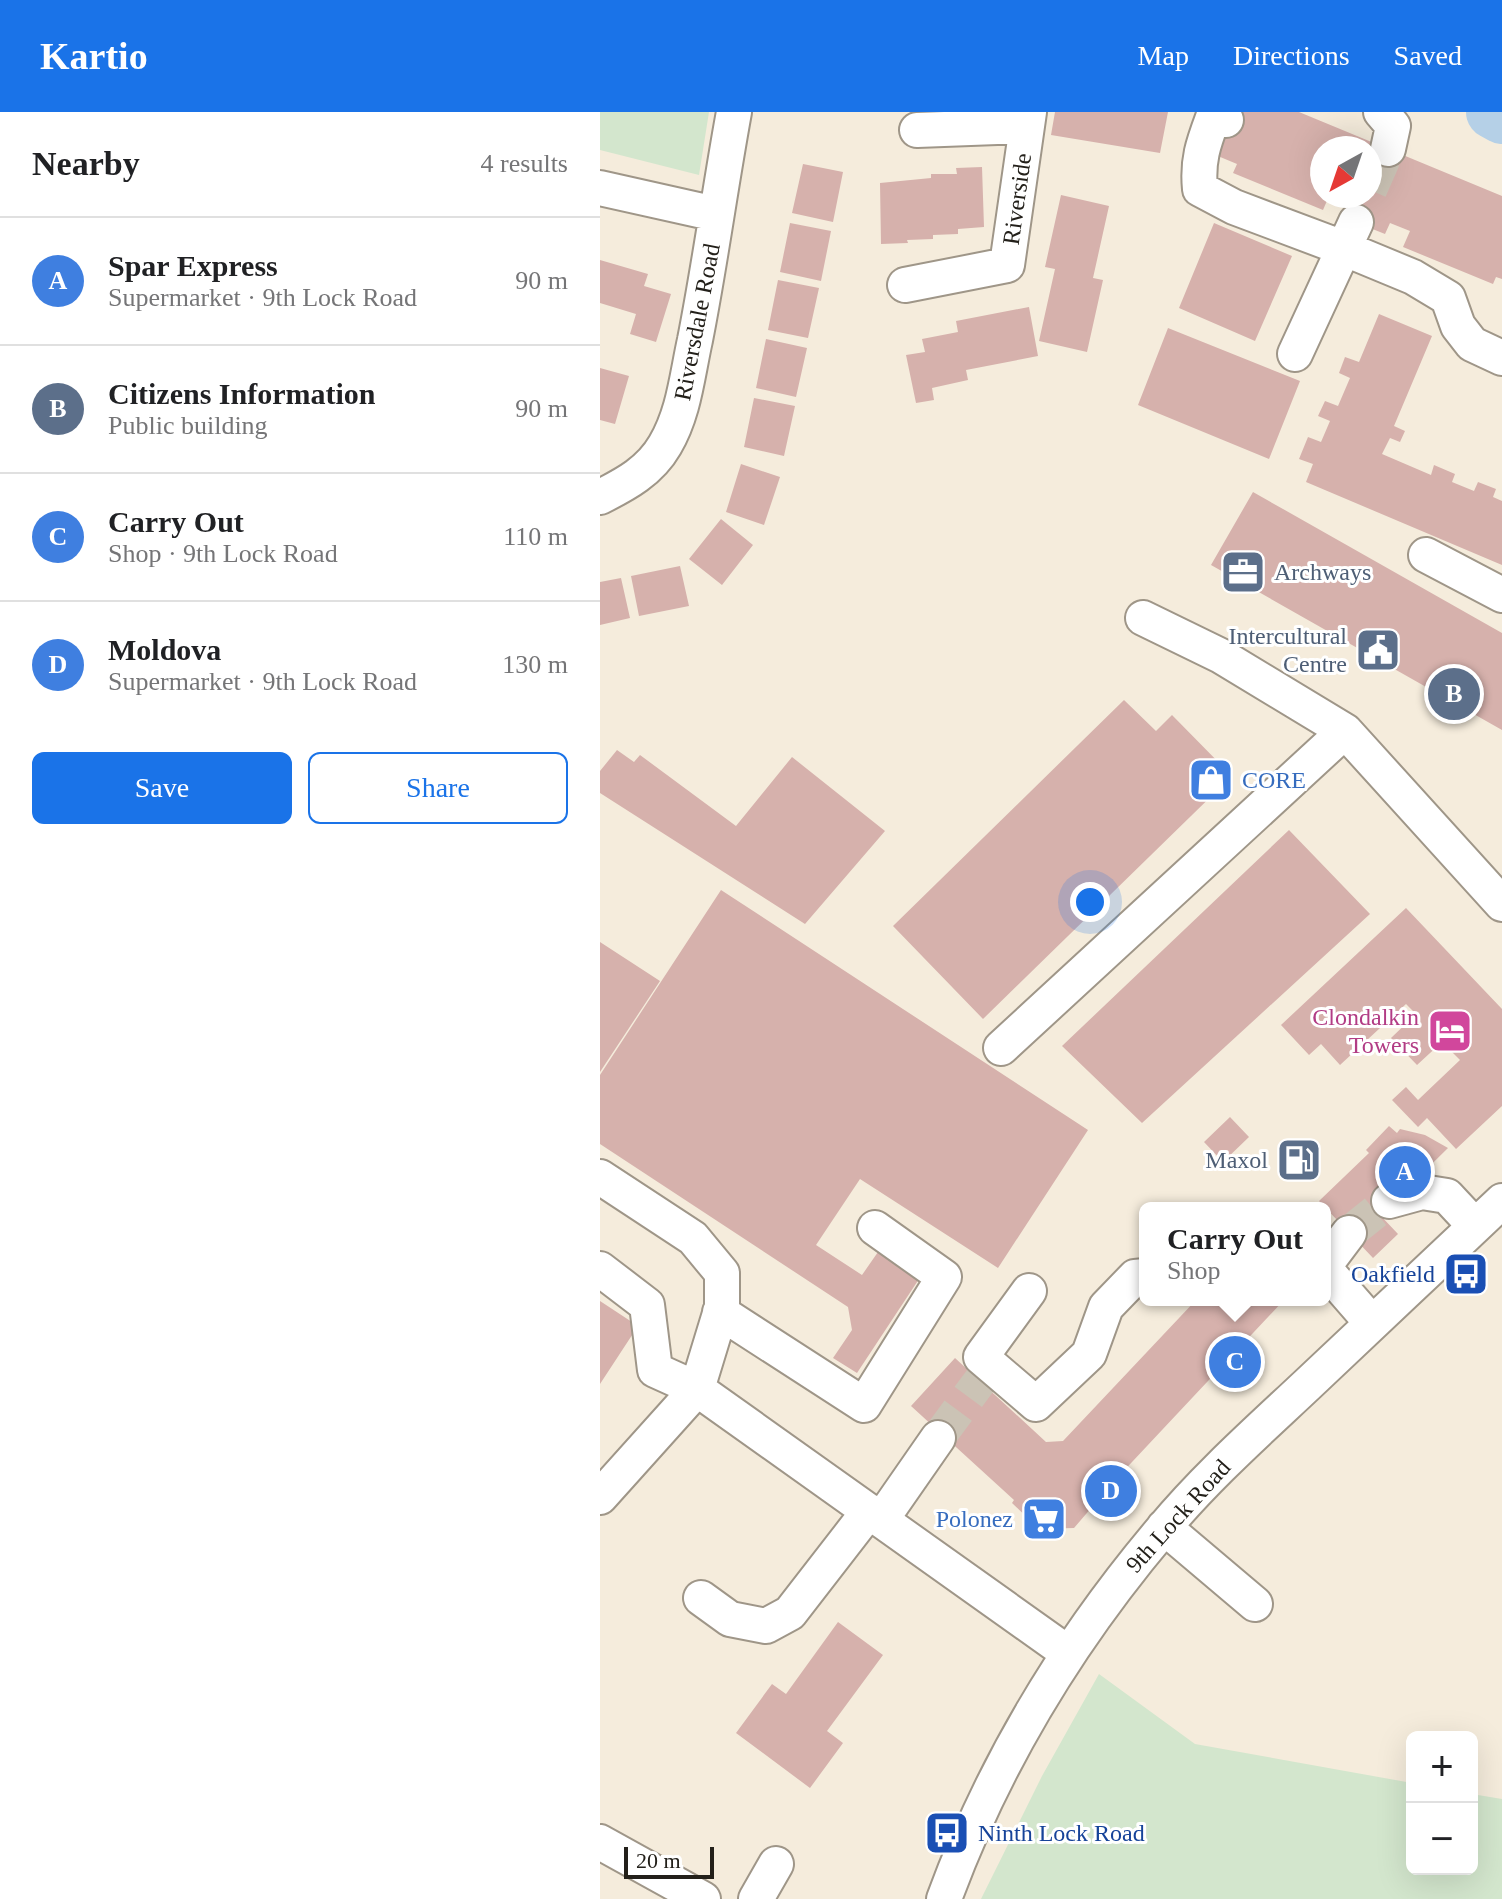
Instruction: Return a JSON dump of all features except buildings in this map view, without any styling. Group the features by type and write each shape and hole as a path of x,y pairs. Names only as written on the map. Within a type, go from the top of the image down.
{"street":[{"name":"Riversdale Road","path":"600,497 630,483 649,466 665,446 680,415 710,263 734,112"},
{"path":"1381,112 1393,126 1388,149"},
{"path":"1226,120 1214,115 1197,166 1200,189 1234,207 1350,235 1448,298 1458,326 1472,344 1502,358"},
{"name":"Riverside","path":"905,285 1007,265 1028,119 917,130"},
{"path":"600,188 716,214"},
{"path":"1295,354 1350,235"},
{"path":"1426,555 1502,595"},
{"path":"1143,618 1221,656 1345,731 1502,904"},
{"path":"1001,1048 1345,731"},
{"path":"600,1177 693,1238 722,1273 720,1312 697,1389 600,1497"},
{"path":"1389,1201 1422,1192 1447,1196 1475,1226"},
{"name":"9th Lock Road","path":"944,1899 996,1779 1068,1653 1104,1601 1202,1485 1502,1201"},
{"path":"720,1312 864,1405 944,1277 875,1228"},
{"path":"1331,1258 1349,1233"},
{"path":"600,1269 647,1305 655,1370 697,1389 1068,1653"},
{"path":"1331,1274 1372,1323"},
{"path":"1029,1291 981,1357 987,1372 1036,1404 1089,1354 1106,1307 1135,1277 1139,1277"},
{"path":"701,1598 730,1619 766,1626 790,1613 938,1438"},
{"path":"1164,1527 1255,1604"},
{"path":"600,1842 703,1899"},
{"path":"756,1899 776,1864"}],"green space":[{"path":"600,112 709,112 699,175 600,150"},
{"path":"1099,1674 1195,1744 1406,1782 1406,1875 1478,1875 1478,1795 1502,1799 1502,1899 981,1899 1042,1776"}],"waterway":[{"path":"1493,112 1502,117"}],"tunnel":[{"path":"1382,163 1388,149"},
{"path":"1349,1233 1389,1201"},
{"path":"938,1438 983,1377"}],"place":[{"name":"Archways","path":"1243,572"},
{"name":"Intercultural Centre","path":"1378,650"},
{"name":"Citizens Information","path":"1454,694"},
{"name":"CORE","path":"1211,780"},
{"name":"Clondalkin Towers","path":"1450,1031"},
{"name":"Maxol","path":"1299,1160"},
{"name":"Spar Express","path":"1405,1172"},
{"name":"Oakfield","path":"1466,1274"},
{"name":"Carry Out","path":"1235,1362"},
{"name":"Moldova","path":"1111,1491"},
{"name":"Polonez","path":"1044,1519"},
{"name":"Ninth Lock Road","path":"947,1833"}]}
